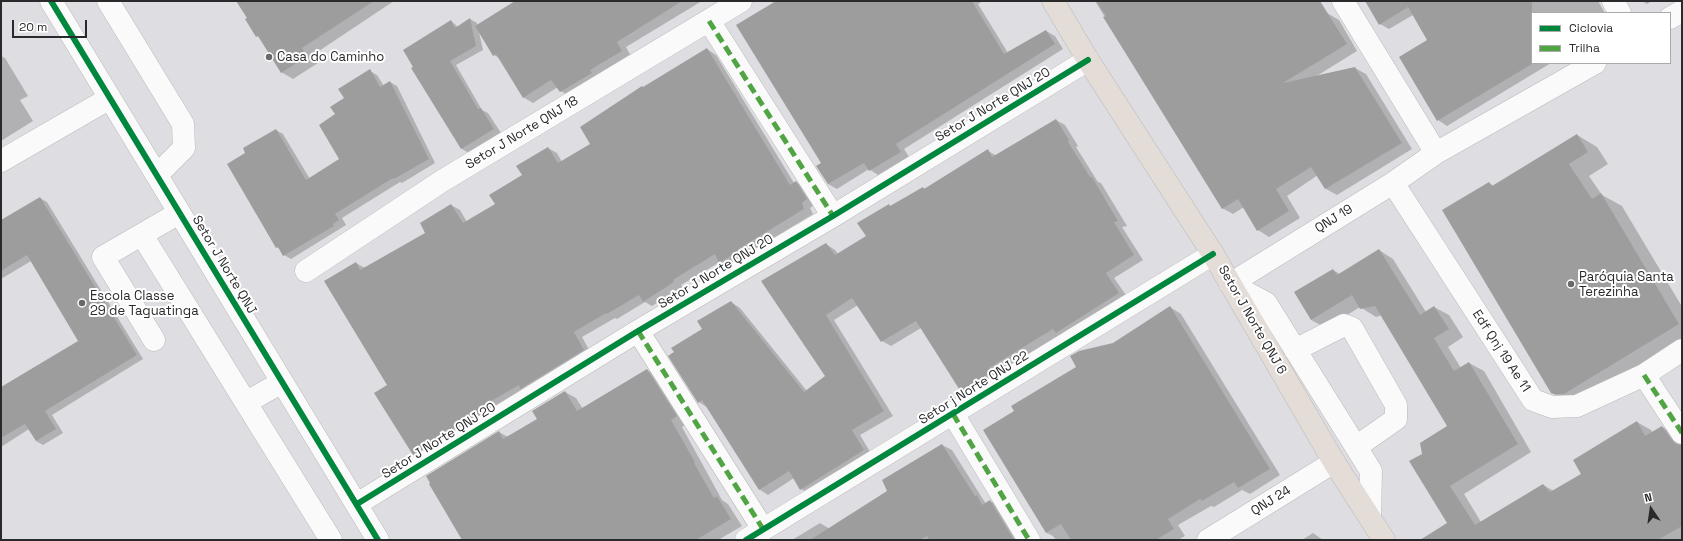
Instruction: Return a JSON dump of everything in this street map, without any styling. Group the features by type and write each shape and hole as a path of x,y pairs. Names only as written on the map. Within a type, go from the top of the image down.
{"main road":[{"name":"Setor J Norte QNJ 6","path":"1053,1 1088,60 1213,254 1334,462 1384,540"}],"street":[{"name":"Setor J Norte QNJ","path":"50,1 378,540"},
{"path":"108,1 183,124 184,148 157,175"},
{"name":"Setor J Norte QNJ 18","path":"306,271 442,181 741,1"},
{"path":"1343,1 1436,153"},
{"path":"1613,1 1619,12"},
{"path":"1671,17 1682,11"},
{"path":"710,21 833,216"},
{"name":"Setor J Norte QNJ 20","path":"356,504 638,331 833,216 1088,60"},
{"name":"QNJ 19","path":"1230,284 1393,183 1436,153 1594,64"},
{"path":"1,161 110,98"},
{"name":"Edf Qnj 19 Ae 11","path":"1393,183 1533,400 1552,407 1577,406 1644,374 1682,350"},
{"path":"154,340 103,258 179,213"},
{"path":"142,235 247,402 331,540"},
{"name":"Setor j Norte QNJ 22","path":"754,534 1213,254"},
{"path":"1230,284 1266,303 1371,471 1370,517"},
{"path":"1295,350 1344,325 1352,328 1396,405 1396,418 1356,447"},
{"path":"638,331 754,534"},
{"path":"1644,374 1682,433"},
{"path":"247,402 282,382"},
{"path":"952,414 1029,540"},
{"name":"QNJ 24","path":"1208,540 1334,462"}],"building":[{"path":"236,1 374,1 302,48 307,56 281,73 258,36 256,37 245,19 247,18"},
{"path":"515,1 682,1 617,42 622,51 590,70 592,73 560,92 551,80 523,98 496,54 493,56 475,26"},
{"path":"776,1 972,1 1004,54 1046,30 1055,44 896,144 901,152 869,171 864,163 828,184 816,166 821,163 736,25"},
{"path":"1096,1 1320,1 1347,44 1283,83 1355,67 1402,143 1325,189 1311,167 1276,189 1289,211 1257,231 1238,199 1222,209 1103,17 1106,16"},
{"path":"1365,1 1532,1 1532,64 1437,121 1399,57 1427,40 1408,7 1379,25"},
{"path":"470,18 476,46 450,61 478,109 481,108 494,129 461,149 411,68 413,67 403,50 451,20 455,28"},
{"path":"707,48 790,185 796,181 807,199 802,203 804,209 740,248 741,250 719,263 715,254 673,280 674,282 643,302 639,295 574,332 584,350 520,389 519,385 486,404 488,409 413,455 374,393 387,385 324,281 356,262 360,270 425,233 420,223 451,204 463,223 495,204 489,195 522,175 516,166 548,147 558,163 590,144 580,127 642,86 643,87"},
{"path":"370,69 380,87 390,81 429,159 394,179 393,178 335,214 339,220 333,224 334,226 283,256 278,247 276,248 227,164 245,153 243,148 276,129 306,180 339,159 319,125 335,114 330,107 344,98 338,89"},
{"path":"1056,119 1069,140 1068,142 1090,177 1092,177 1118,221 1114,222 1134,255 1106,273 1119,293 1056,333 1053,329 989,368 992,372 961,392 916,321 881,342 852,298 826,315 884,411 852,430 864,450 800,490 789,471 759,490 702,400 698,403 668,356 674,352 671,348 702,329 697,321 731,301 804,392 825,376 761,281 826,243 835,255 866,236 857,223 889,204 890,206 923,187 924,189 988,149 992,157"},
{"name":"Paróquia Santa Terezinha","path":"1577,134 1588,152 1569,164 1592,199 1601,193 1679,324 1564,394 1554,394 1551,393 1442,210 1489,182 1492,186"},
{"path":"40,197 137,355 45,411 56,429 36,441 25,424 1,438 1,387 78,341 27,255 1,271 1,220"},
{"path":"1379,249 1420,315 1434,306 1449,329 1434,338 1454,371 1469,362 1518,444 1450,486 1475,525 1543,484 1550,492 1581,474 1573,460 1637,421 1645,436 1662,426 1676,444 1682,445 1682,526 1658,540 1420,540 1447,523 1409,461 1422,454 1420,443 1447,426 1375,306 1360,309 1352,295 1311,320 1294,292 1333,269 1337,275"},
{"path":"1170,306 1270,469 1238,488 1234,482 1202,501 1200,499 1168,519 1174,529 1156,540 1071,540 1061,524 1046,533 983,430 1014,411 1011,406 1076,367 1070,356 1079,351 1113,343"},
{"path":"647,369 677,416 671,420 695,462 694,463 714,498 717,496 731,519 696,540 462,540 429,484 430,483 426,476 499,431 503,439 537,419 532,411 565,391 577,411"},
{"path":"942,444 975,496 977,495 982,505 990,500 1014,540 929,540 927,536 919,540 810,540 887,491 882,480"}],"marked path":[{"path":"709,21 833,216"},
{"path":"638,331 763,529"},
{"path":"1644,375 1682,433"},
{"path":"953,414 1029,540"}],"cycle path":[{"path":"51,1 378,540"},
{"path":"357,504 638,331 833,216 1088,60"},
{"path":"746,540 1213,254"}],"place":[{"name":"Casa do Caminho","path":"269,57"},
{"name":"Paróquia Santa Terezinha","path":"1571,284"},
{"name":"Escola Classe 29 de Taguatinga","path":"82,303"}]}
